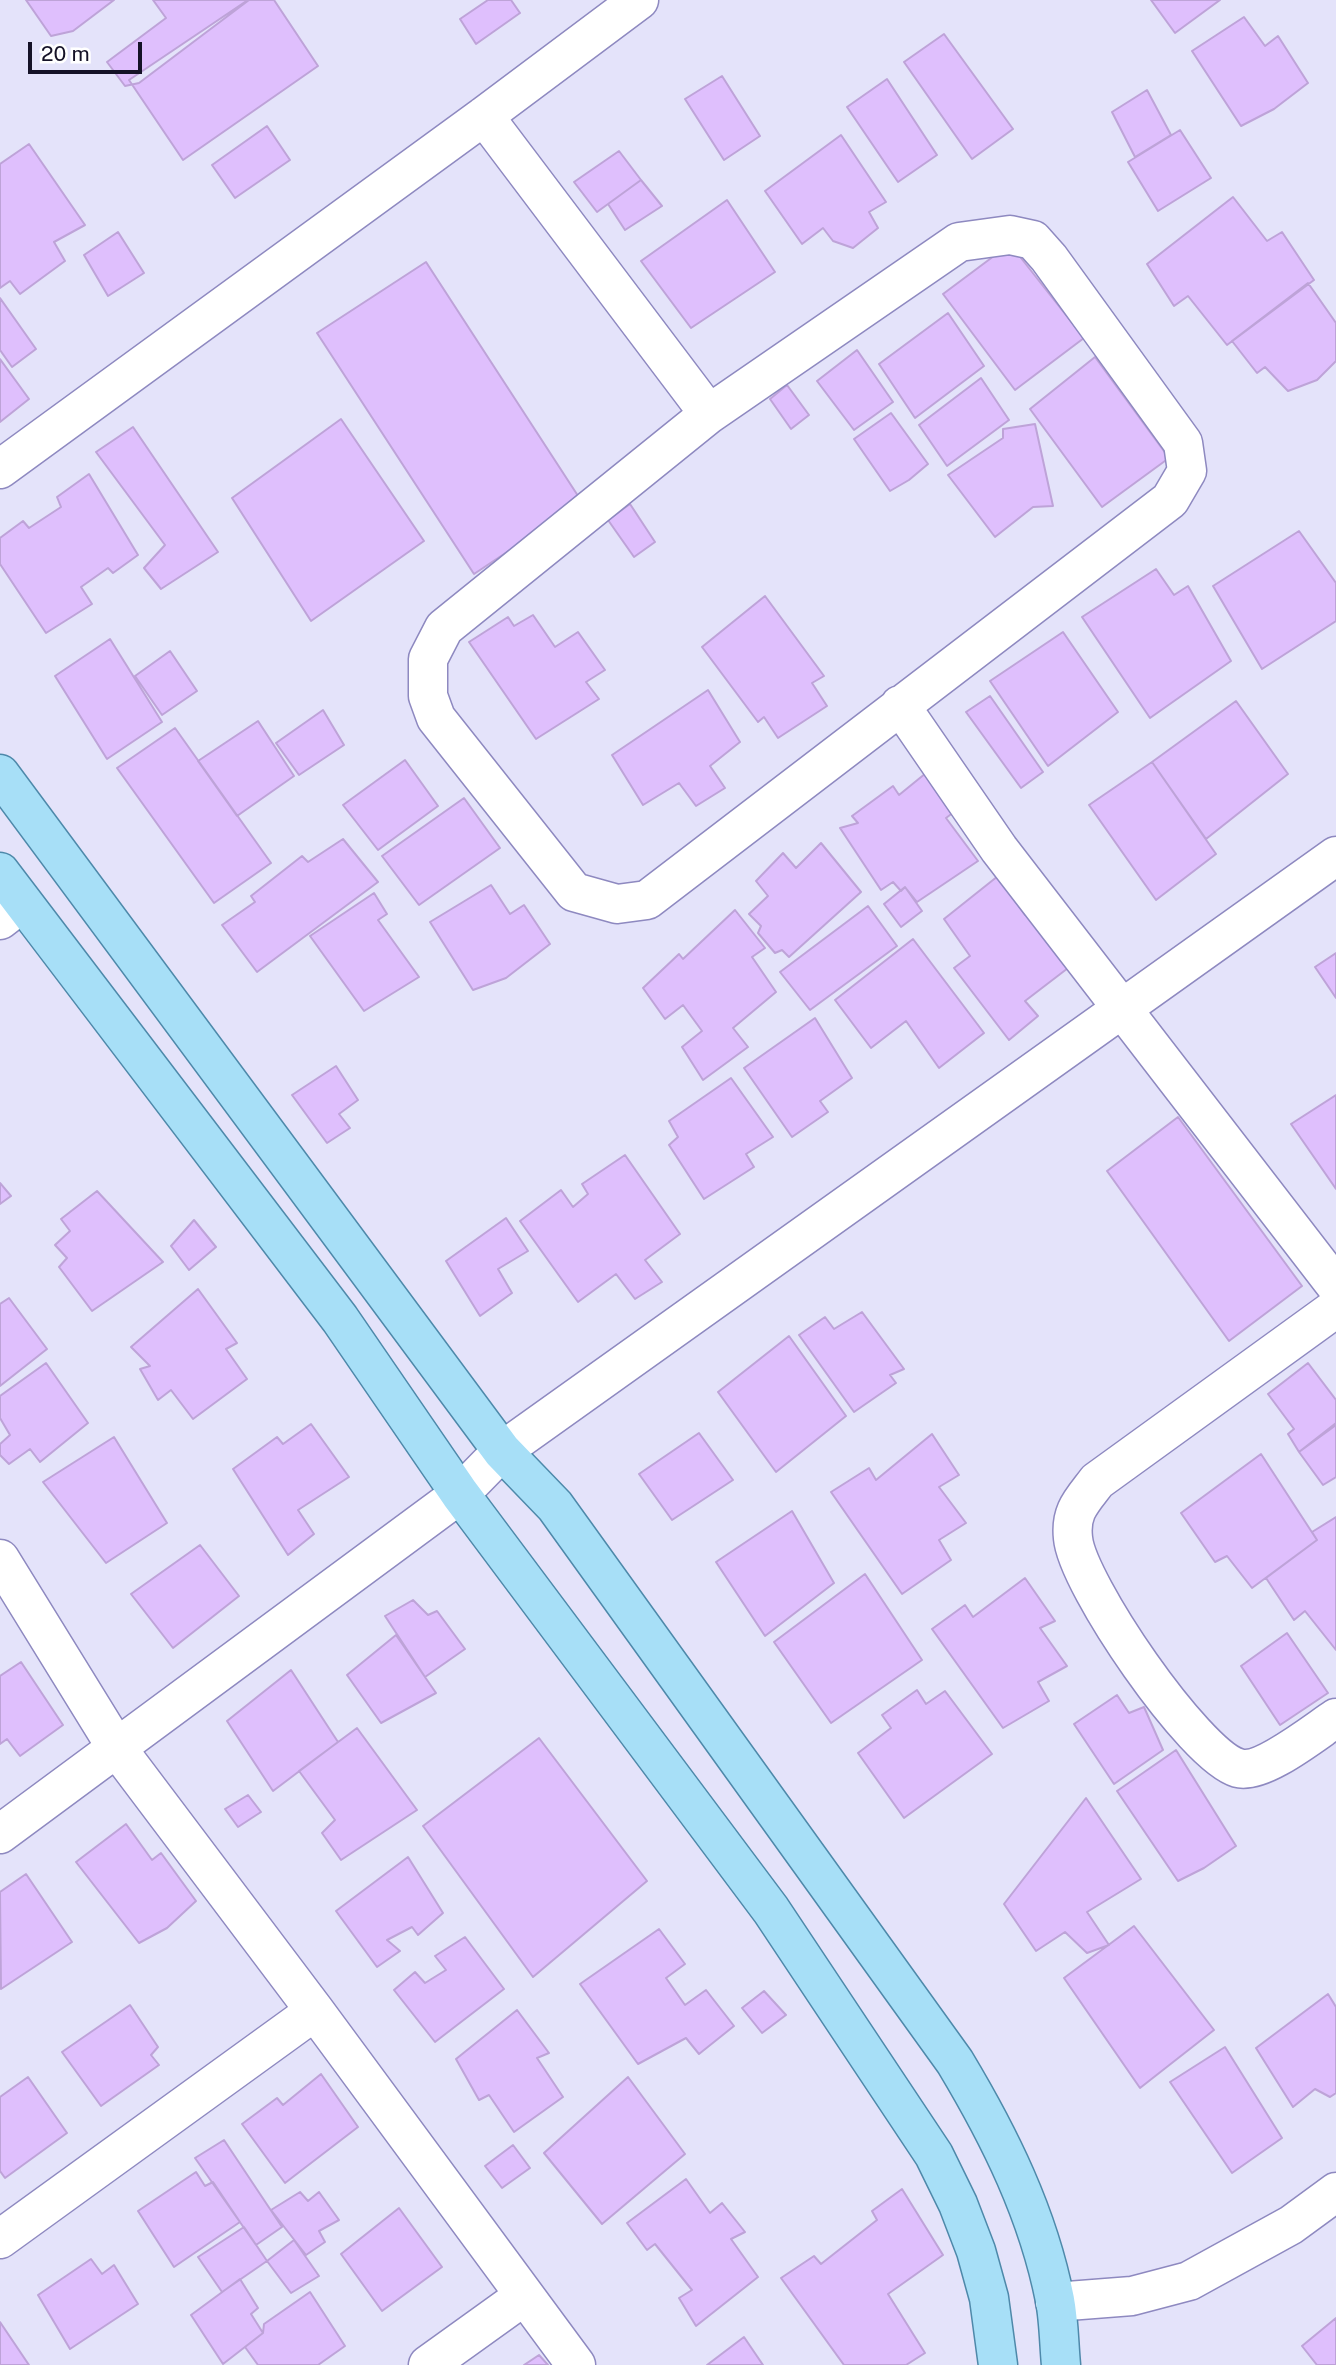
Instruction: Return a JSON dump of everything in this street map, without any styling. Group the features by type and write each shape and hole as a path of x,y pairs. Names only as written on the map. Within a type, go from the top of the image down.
{"main road":[{"path":"0,774 502,1451 555,1506 954,2062 1008,2159 1037,2228 1055,2302 1061,2365"},
{"path":"0,872 11,911 340,1319 460,1494 771,1910 934,2155 958,2204 976,2251 989,2298 998,2365"}],"street":[{"path":"0,469 639,0"},
{"path":"484,116 709,414"},
{"path":"1010,235 1033,240 1049,258 1183,443 1187,471 1170,499 900,705 647,900 618,904 574,892 436,718 428,696 428,659 444,628 709,414 959,242 1010,235"},
{"path":"900,705 999,849 1336,1286"},
{"path":"0,1834 460,1494 502,1451 1336,856"},
{"path":"1336,1308 1097,1481 1073,1515 1073,1540 1087,1581 1130,1650 1178,1713 1201,1739 1226,1761 1240,1769 1259,1767 1336,1718"},
{"path":"0,1559 116,1747 576,2365"},
{"path":"0,2239 315,2011"},
{"path":"1055,2302 1132,2296 1189,2281 1291,2225 1336,2193"},
{"path":"428,2365 524,2296"}],"building":[{"path":"26,0 114,0 73,31 51,36"},
{"path":"153,0 249,0 139,83 125,86 107,62 166,18"},
{"path":"248,0 274,0 318,66 183,160 129,80"},
{"path":"488,0 511,0 520,13 476,44 460,19"},
{"path":"1151,0 1220,0 1175,33"},
{"path":"1244,17 1265,46 1278,36 1308,83 1274,109 1241,126 1192,51"},
{"path":"944,34 1013,129 972,159 904,62"},
{"path":"722,76 760,136 724,160 685,99"},
{"path":"887,79 937,155 898,182 847,107"},
{"path":"1147,90 1171,135 1135,157 1112,112"},
{"path":"267,126 290,160 235,198 212,165"},
{"path":"1180,130 1211,178 1158,211 1128,162"},
{"path":"841,135 886,202 869,212 878,228 853,248 833,241 823,228 802,244 765,191"},
{"path":"29,144 85,225 54,242 65,261 20,294 10,281 0,288 0,164"},
{"path":"619,151 641,180 597,212 574,182"},
{"path":"641,180 662,206 625,230 608,204"},
{"path":"1233,197 1267,241 1282,232 1314,280 1227,345 1188,296 1174,306 1147,264"},
{"path":"727,200 775,272 691,328 641,261"},
{"path":"118,232 144,273 108,296 84,255"},
{"path":"1010,244 1084,338 1015,390 943,294"},
{"path":"426,262 582,502 474,574 317,333"},
{"path":"1308,283 1336,323 1336,361 1317,380 1288,391 1265,367 1257,373 1232,341"},
{"path":"0,298 36,349 12,367 0,350"},
{"path":"948,313 984,366 915,418 879,364"},
{"path":"857,350 893,402 854,430 817,381"},
{"path":"1095,357 1169,458 1102,507 1030,409"},
{"path":"0,359 29,399 0,422"},
{"path":"981,378 1009,420 947,466 919,425"},
{"path":"787,385 809,415 791,429 770,399"},
{"path":"891,413 928,464 890,491 854,439"},
{"path":"341,419 424,541 311,621 232,498"},
{"path":"1035,424 1053,506 1033,507 995,537 948,475 1003,438 1003,429"},
{"path":"133,427 218,552 161,589 144,568 165,545 96,452"},
{"path":"89,474 138,555 113,573 108,568 81,587 92,604 46,633 0,564 0,538 23,521 29,528 61,507 57,497"},
{"path":"630,504 655,542 634,557 608,520"},
{"path":"1299,531 1336,583 1336,621 1262,669 1213,586"},
{"path":"1156,569 1174,595 1188,586 1231,661 1150,718 1082,617"},
{"path":"765,596 824,676 812,683 827,706 778,738 764,717 758,722 702,647"},
{"path":"533,615 555,647 578,632 605,670 586,682 599,699 536,739 469,642 508,617 514,626"},
{"path":"1063,632 1118,712 1048,766 990,681"},
{"path":"110,639 162,722 107,759 55,676"},
{"path":"170,651 197,691 162,715 135,676"},
{"path":"708,690 740,742 710,766 725,788 696,806 679,783 643,805 612,755"},
{"path":"990,696 1043,772 1021,788 966,712"},
{"path":"1236,701 1288,774 1206,839 1152,762"},
{"path":"323,710 344,745 299,775 276,743"},
{"path":"258,721 294,776 237,816 198,761"},
{"path":"175,728 271,863 214,903 117,768"},
{"path":"405,760 438,806 378,850 343,805"},
{"path":"1152,762 1216,854 1156,900 1089,805"},
{"path":"926,773 958,809 946,818 978,861 917,902 905,887 901,891 893,882 881,890 840,828 858,823 852,816 893,786 899,795"},
{"path":"464,798 500,848 419,905 382,856"},
{"path":"343,839 378,882 257,972 222,925 255,902 251,896 302,856 308,862"},
{"path":"821,843 861,892 789,957 782,950 775,953 758,933 761,926 749,914 768,896 756,881 783,853 796,868"},
{"path":"998,876 1025,915 1033,912 1072,965 1025,1001 1038,1016 1009,1040 954,968 970,956 944,919"},
{"path":"491,885 510,914 524,905 550,944 506,978 473,990 430,922"},
{"path":"905,887 922,911 901,927 884,904"},
{"path":"374,893 387,914 378,920 419,977 364,1011 310,936"},
{"path":"868,906 897,946 810,1010 780,972"},
{"path":"735,910 765,948 752,957 776,992 733,1028 748,1047 703,1080 682,1047 702,1031 683,1005 665,1019 643,988 679,954 683,959"},
{"path":"913,939 984,1033 939,1068 906,1021 871,1048 835,1000"},
{"path":"1336,953 1336,998 1315,967"},
{"path":"815,1018 852,1078 820,1101 828,1112 792,1137 744,1068"},
{"path":"336,1066 358,1100 339,1114 350,1128 327,1143 292,1095"},
{"path":"731,1078 773,1137 746,1154 754,1167 704,1199 669,1145 678,1137 669,1121"},
{"path":"1336,1095 1336,1189 1291,1124"},
{"path":"1178,1117 1302,1286 1229,1341 1107,1171"},
{"path":"625,1155 680,1234 645,1260 662,1282 635,1299 616,1274 578,1302 520,1221 561,1190 573,1207 588,1194 582,1184"},
{"path":"0,1183 11,1196 0,1204"},
{"path":"97,1191 163,1262 92,1311 59,1267 67,1258 55,1245 70,1231 61,1219"},
{"path":"506,1218 528,1251 498,1269 512,1293 480,1316 446,1261"},
{"path":"194,1220 216,1247 189,1270 171,1246"},
{"path":"198,1289 237,1343 226,1349 247,1379 193,1419 171,1390 158,1400 140,1369 150,1366 131,1347"},
{"path":"9,1298 47,1349 0,1386 0,1304"},
{"path":"862,1312 904,1369 890,1375 896,1383 854,1412 799,1335 825,1317 834,1329"},
{"path":"789,1336 846,1416 776,1472 718,1392"},
{"path":"46,1363 88,1423 40,1462 30,1449 9,1464 0,1455 0,1444 10,1435 0,1418 0,1396"},
{"path":"1308,1363 1336,1400 1336,1423 1299,1452 1288,1434 1294,1429 1268,1394"},
{"path":"311,1424 349,1477 298,1510 314,1534 288,1555 233,1469 277,1437 283,1444"},
{"path":"1336,1425 1336,1477 1323,1485 1299,1452"},
{"path":"699,1433 733,1480 672,1520 639,1474"},
{"path":"932,1434 959,1475 939,1487 966,1523 939,1540 951,1560 902,1594 831,1492 869,1468 876,1480"},
{"path":"114,1437 167,1523 106,1563 43,1482"},
{"path":"1261,1454 1317,1540 1252,1588 1227,1556 1215,1562 1181,1513"},
{"path":"792,1511 834,1583 765,1636 716,1562"},
{"path":"1336,1517 1336,1650 1305,1611 1294,1620 1266,1578 1317,1540 1312,1532"},
{"path":"200,1545 239,1596 173,1648 131,1594"},
{"path":"865,1574 922,1660 831,1723 774,1642"},
{"path":"1025,1578 1055,1621 1040,1628 1067,1666 1038,1682 1049,1701 1003,1728 932,1629 965,1605 973,1617"},
{"path":"413,1600 428,1615 437,1611 465,1649 425,1677 385,1616"},
{"path":"1287,1633 1328,1693 1280,1725 1241,1666"},
{"path":"396,1635 436,1693 381,1723 347,1675"},
{"path":"21,1662 63,1725 20,1756 7,1739 0,1744 0,1676"},
{"path":"291,1670 338,1742 273,1791 227,1721"},
{"path":"917,1690 926,1704 945,1691 992,1754 904,1818 858,1753 891,1728 882,1715"},
{"path":"1117,1695 1129,1713 1144,1707 1163,1750 1114,1784 1074,1724"},
{"path":"357,1728 417,1810 341,1860 322,1833 335,1820 299,1771"},
{"path":"539,1738 647,1881 533,1977 423,1826"},
{"path":"1176,1750 1236,1846 1204,1868 1178,1881 1117,1791"},
{"path":"248,1795 261,1812 238,1827 225,1809"},
{"path":"1086,1798 1141,1879 1087,1912 1109,1945 1087,1953 1065,1932 1036,1951 1004,1904"},
{"path":"126,1824 152,1860 161,1853 196,1901 167,1928 139,1943 76,1862"},
{"path":"408,1857 443,1913 418,1935 412,1927 387,1940 400,1951 377,1967 336,1911"},
{"path":"26,1874 72,1942 1,1989 0,1892"},
{"path":"1134,1926 1214,2030 1140,2088 1064,1978"},
{"path":"659,1929 685,1964 666,1978 685,2005 706,1990 734,2026 699,2054 686,2038 638,2064 580,1984"},
{"path":"465,1937 504,1989 435,2042 394,1990 415,1972 425,1983 446,1970 435,1956"},
{"path":"764,1991 786,2015 762,2033 742,2008"},
{"path":"1328,1994 1336,2007 1336,2093 1330,2097 1315,2089 1293,2107 1256,2048"},
{"path":"130,2005 158,2047 151,2055 159,2065 101,2106 62,2052"},
{"path":"517,2010 549,2053 537,2058 563,2097 514,2132 489,2095 479,2100 456,2059"},
{"path":"1225,2047 1282,2138 1232,2173 1170,2082"},
{"path":"321,2074 358,2127 285,2183 242,2124 277,2098 283,2105"},
{"path":"28,2077 67,2133 5,2178 0,2171 0,2097"},
{"path":"628,2077 685,2154 602,2224 544,2153"},
{"path":"224,2140 282,2227 256,2245 195,2158"},
{"path":"513,2145 530,2168 502,2188 485,2166"},
{"path":"196,2172 205,2186 213,2182 240,2222 174,2267 138,2211"},
{"path":"686,2179 710,2213 722,2203 745,2232 731,2239 758,2277 696,2326 679,2298 692,2290 655,2244 647,2250 627,2223"},
{"path":"902,2189 943,2255 888,2294 925,2353 906,2365 844,2365 781,2278 814,2256 821,2264 877,2220 872,2211"},
{"path":"300,2192 308,2201 319,2192 339,2220 319,2231 325,2242 306,2255 271,2210"},
{"path":"399,2208 442,2267 382,2311 341,2254"},
{"path":"244,2227 267,2261 222,2292 198,2257"},
{"path":"294,2240 319,2276 291,2293 267,2261"},
{"path":"91,2259 102,2274 114,2265 138,2304 70,2349 38,2295"},
{"path":"240,2279 258,2308 251,2314 263,2333 223,2364 191,2315"},
{"path":"310,2292 345,2346 318,2365 258,2365 245,2347 263,2333 264,2324"},
{"path":"1336,2318 1336,2365 1317,2365 1302,2346"},
{"path":"0,2322 29,2365 0,2365"},
{"path":"744,2337 763,2365 707,2365"},
{"path":"539,2355 548,2365 524,2365"}]}
